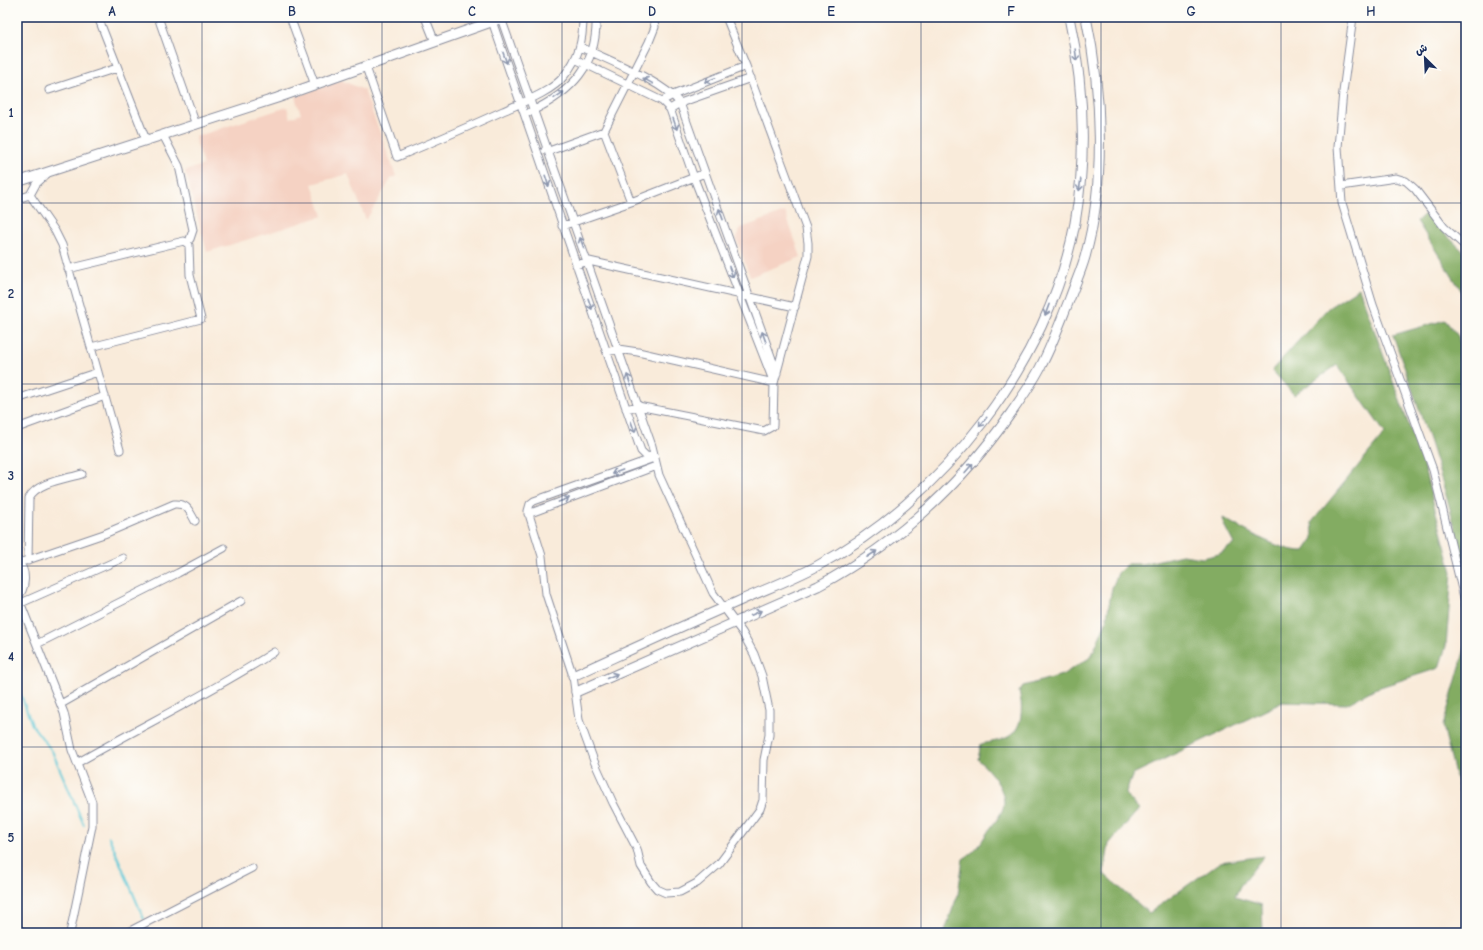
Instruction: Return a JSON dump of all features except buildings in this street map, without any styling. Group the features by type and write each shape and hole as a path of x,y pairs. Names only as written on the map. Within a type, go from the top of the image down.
{"street":[{"path":"98,17 146,140"},
{"path":"158,17 196,125"},
{"path":"290,17 315,85"},
{"path":"425,17 434,42"},
{"path":"366,66 397,157 521,103 563,78 576,59 581,47 583,17"},
{"path":"525,114 534,110 571,86 587,65 592,53 596,17"},
{"path":"537,149 549,151 604,132 655,27 653,17"},
{"path":"626,409 638,406 764,430 773,426 774,375 795,307 808,256 808,242 806,228 751,78 726,17"},
{"path":"573,676 817,566 861,539 898,513 935,479 992,411 1018,368 1044,319 1062,271 1074,225 1081,180 1084,130 1079,75 1069,17"},
{"path":"576,692 818,586 844,572 878,550 913,522 954,484 988,447 1042,365 1057,331 1085,257 1094,212 1099,157 1098,93 1092,44 1086,17"},
{"path":"1352,17 1338,148 1342,203 1373,305 1433,470 1466,606"},
{"path":"17,182 196,125 315,85 434,42 486,21 503,18 534,110 589,261 652,446 656,466 709,586 722,608 746,638 754,654 767,698 770,721 763,773 763,800 756,816 725,856 704,877 685,890 671,894 658,889 651,882 641,866 637,849 612,803 586,739 578,715 573,676 546,594 542,556 528,514 529,506 532,502 654,457"},
{"path":"486,21 525,114 562,226 642,453 646,456 654,457"},
{"path":"581,47 634,72 673,94 680,103 749,296 774,375"},
{"path":"576,59 662,101 670,109 694,178 739,294 774,375"},
{"path":"662,101 673,94 746,66"},
{"path":"50,90 117,68"},
{"path":"670,109 680,103 751,78"},
{"path":"604,132 630,202"},
{"path":"163,135 179,166 193,230 190,239"},
{"path":"17,199 30,195 36,184 50,171"},
{"path":"562,226 705,173"},
{"path":"1341,186 1396,178 1406,181 1415,189 1444,227 1466,247"},
{"path":"30,195 55,231 68,269 120,450"},
{"path":"68,269 184,241 189,245 190,275 201,319 91,347"},
{"path":"576,265 589,261 795,307"},
{"path":"607,352 618,349 638,352 774,383"},
{"path":"20,398 98,372"},
{"path":"17,428 105,396"},
{"path":"528,514 656,466"},
{"path":"28,561 29,498 32,492 39,488 82,474"},
{"path":"596,479 599,488"},
{"path":"18,563 28,561 104,534 174,504 182,504 187,507 195,521"},
{"path":"37,644 178,573 224,548"},
{"path":"18,599 123,558"},
{"path":"18,563 23,567 24,572 23,589 18,599 61,704 72,750 92,802 92,826 70,933"},
{"path":"61,704 241,601"},
{"path":"77,763 123,737 206,694 274,652"},
{"path":"126,933 252,868"},
{"path":"17,929 23,933"}],"shaded area":[{"path":"341,80 364,90 396,176 391,179 366,220 348,174 312,184 323,216 207,252 185,171 203,165 195,137 287,107 290,118 301,114 295,97"},
{"path":"785,212 801,257 750,277 736,238 741,228"}],"green space":[{"path":"1425,214 1466,254 1466,298 1417,221"},
{"path":"1359,288 1423,464 1452,572 1446,646 1439,668 1374,689 1347,704 1283,702 1133,774 1125,794 1139,809 1109,844 1104,874 1149,913 1220,862 1264,856 1240,886 1235,897 1262,905 1263,933 944,933 958,894 963,859 972,853 978,846 1004,806 999,785 978,759 981,744 1004,739 1015,731 1020,721 1021,703 1019,692 1023,686 1062,675 1091,657 1106,622 1112,588 1118,573 1127,564 1142,564 1182,555 1203,558 1219,554 1234,544 1224,525 1223,518 1251,534 1274,544 1284,548 1304,551 1313,538 1312,522 1385,433 1337,365 1294,395 1272,370 1328,308"},
{"path":"1445,320 1458,336 1461,349 1466,354 1466,573 1451,512 1424,423 1393,335"},
{"path":"1466,645 1466,818 1443,726"}],"waterway":[{"path":"17,684 32,725 52,751 84,825"},
{"path":"109,837 144,919"}]}
